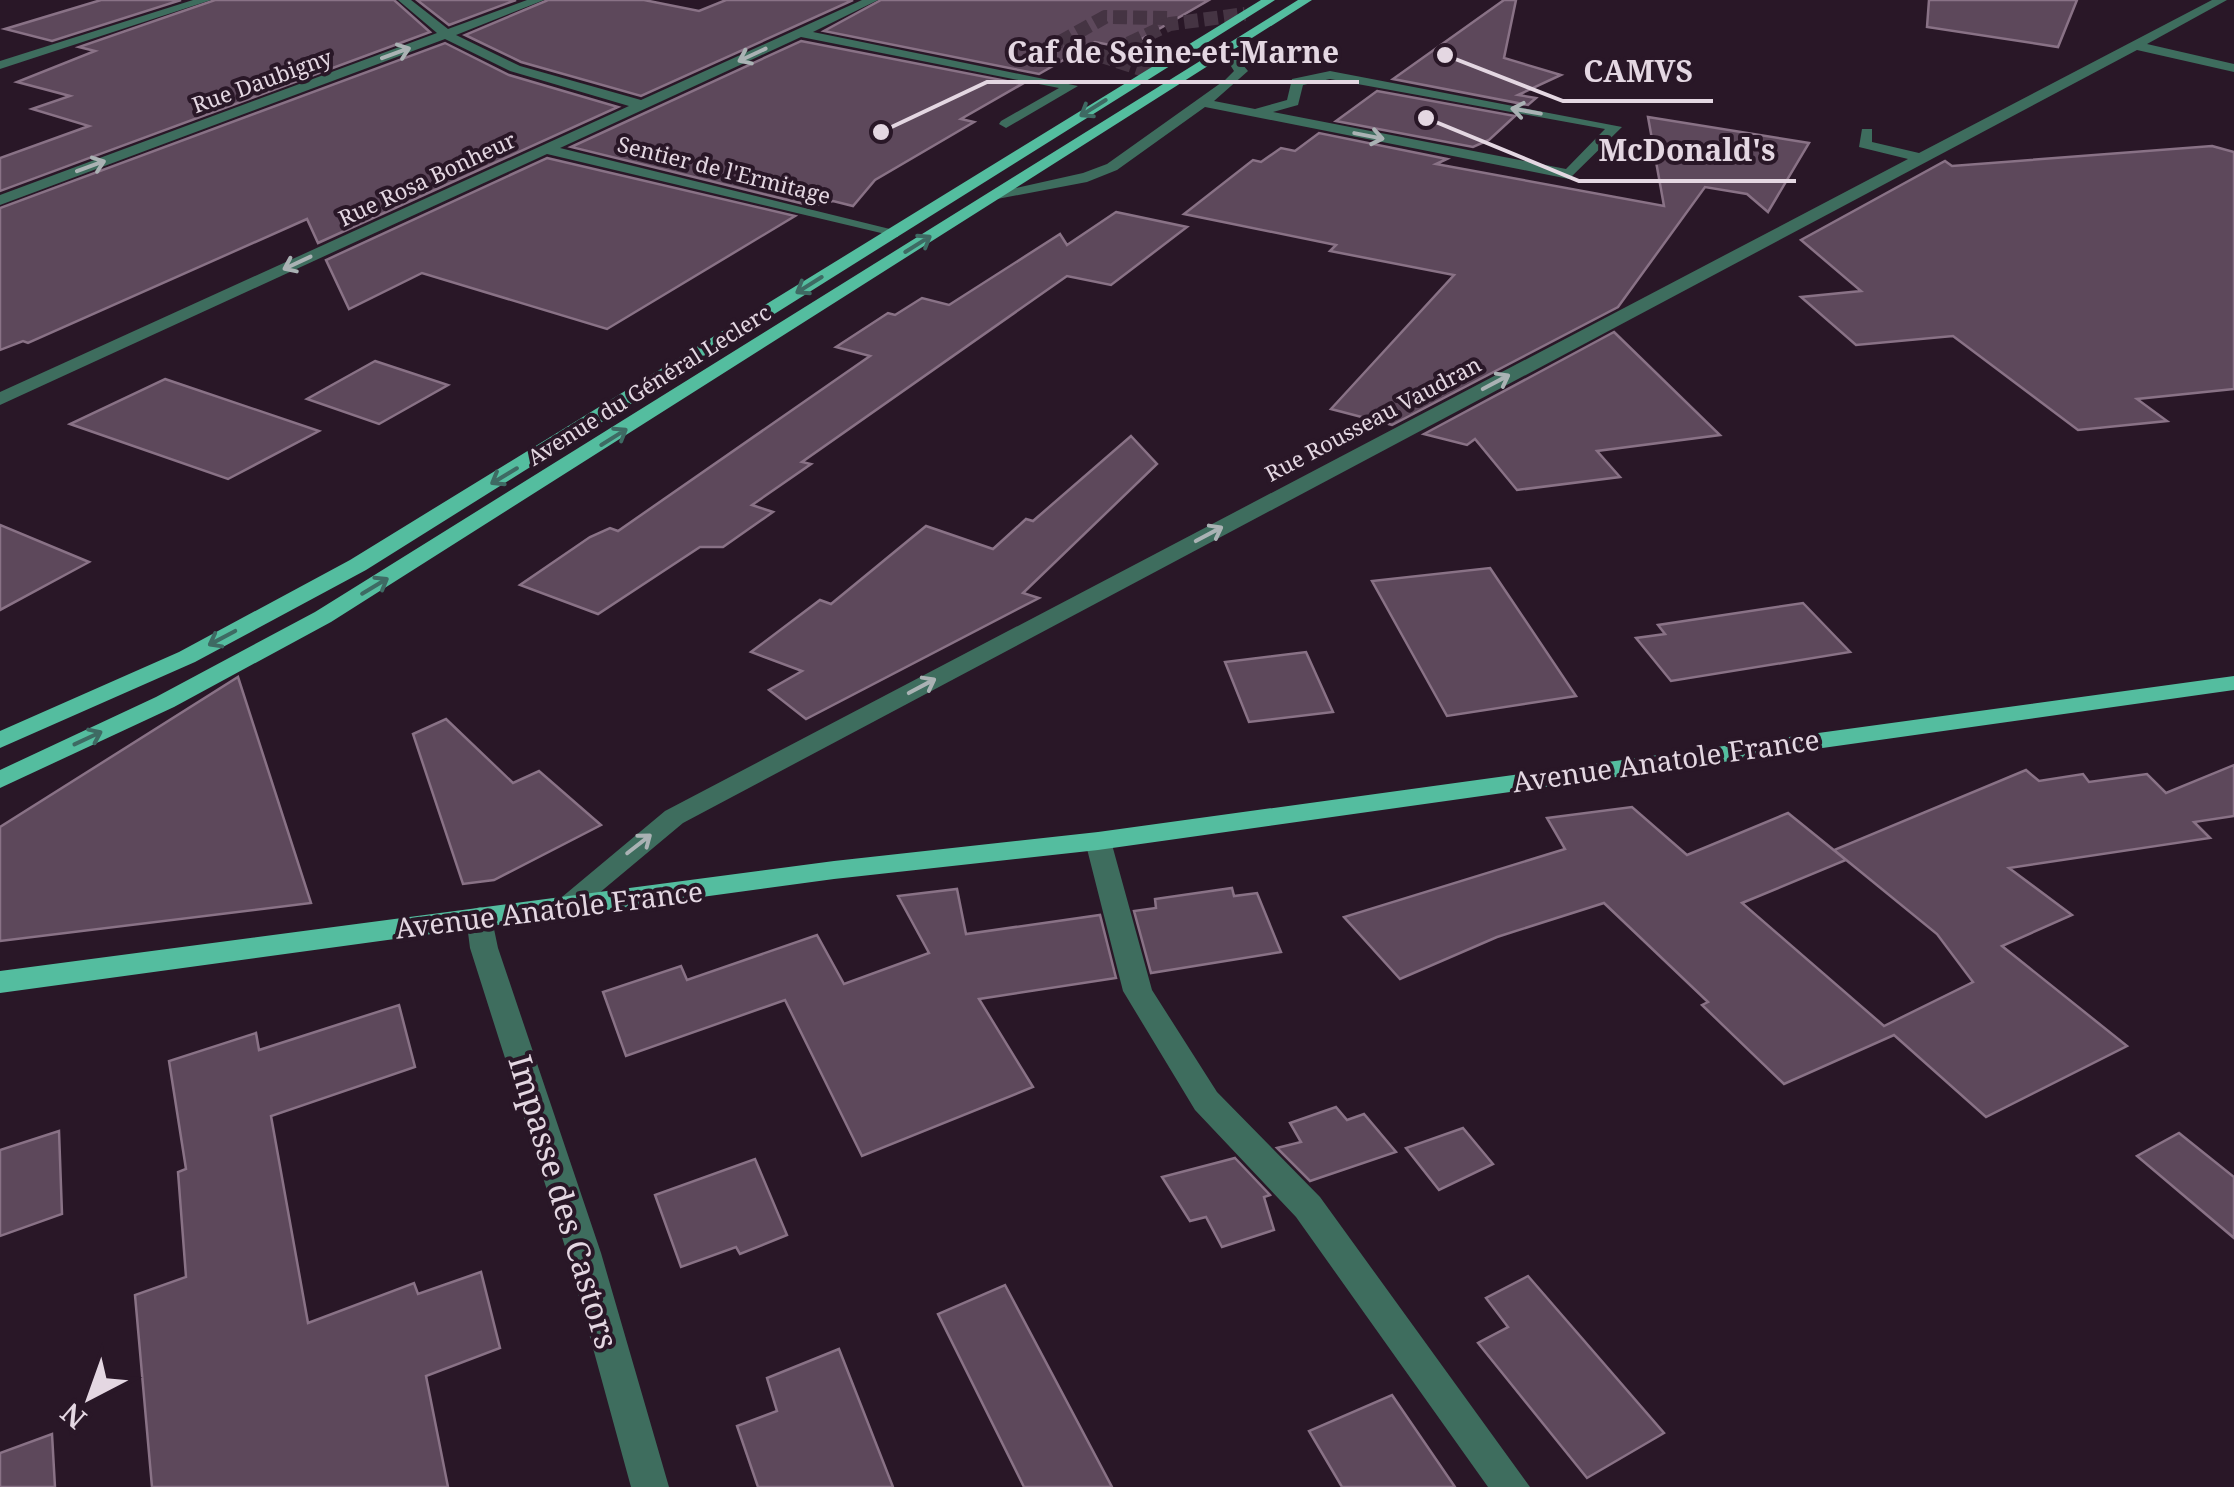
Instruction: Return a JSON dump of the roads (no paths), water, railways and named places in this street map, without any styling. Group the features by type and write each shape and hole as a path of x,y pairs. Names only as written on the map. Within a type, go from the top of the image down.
{"main road":[{"name":"Avenue du Général Leclerc","path":"0,740 187,657 358,565 1268,0"},
{"name":"Avenue du Général Leclerc","path":"0,780 166,702 324,617 1306,0"},
{"name":"Avenue Anatole France","path":"0,982 834,870 1098,841 2234,683"}],"street":[{"path":"0,65 206,0"},
{"name":"Sentier de l'Ermitage","path":"404,0 444,35 545,78 643,105"},
{"name":"Rue Daubigny","path":"0,200 538,0"},
{"name":"Rue Rosa Bonheur","path":"0,399 872,0"},
{"name":"Rue Rousseau Vaudran","path":"564,907 674,817 2221,0"},
{"path":"800,33 1070,86 1006,124"},
{"path":"2137,46 2234,68"},
{"path":"997,194 1087,177 1112,166 1204,103 1240,71 1227,50"},
{"path":"1204,103 1568,174 1615,127 1330,75 1297,82 1293,102 1298,116 1322,126"},
{"path":"1255,113 1293,102"},
{"path":"1867,132 1864,144 1920,158"},
{"name":"Sentier de l'Ermitage","path":"545,149 892,234"},
{"path":"1098,841 1138,990 1206,1102 1308,1207 1511,1487"},
{"name":"Impasse des Castors","path":"480,918 484,948 584,1253 650,1487"}],"tunnel":[{"path":"1102,56 1170,24 1245,14"},
{"path":"1102,56 1062,41 1105,17 1169,18"},
{"path":"1102,56 1150,72"}],"place":[{"name":"CAMVS","path":"1445,55"},
{"name":"McDonald's","path":"1426,118"},
{"name":"Caf de Seine-et-Marne","path":"881,132"}]}
